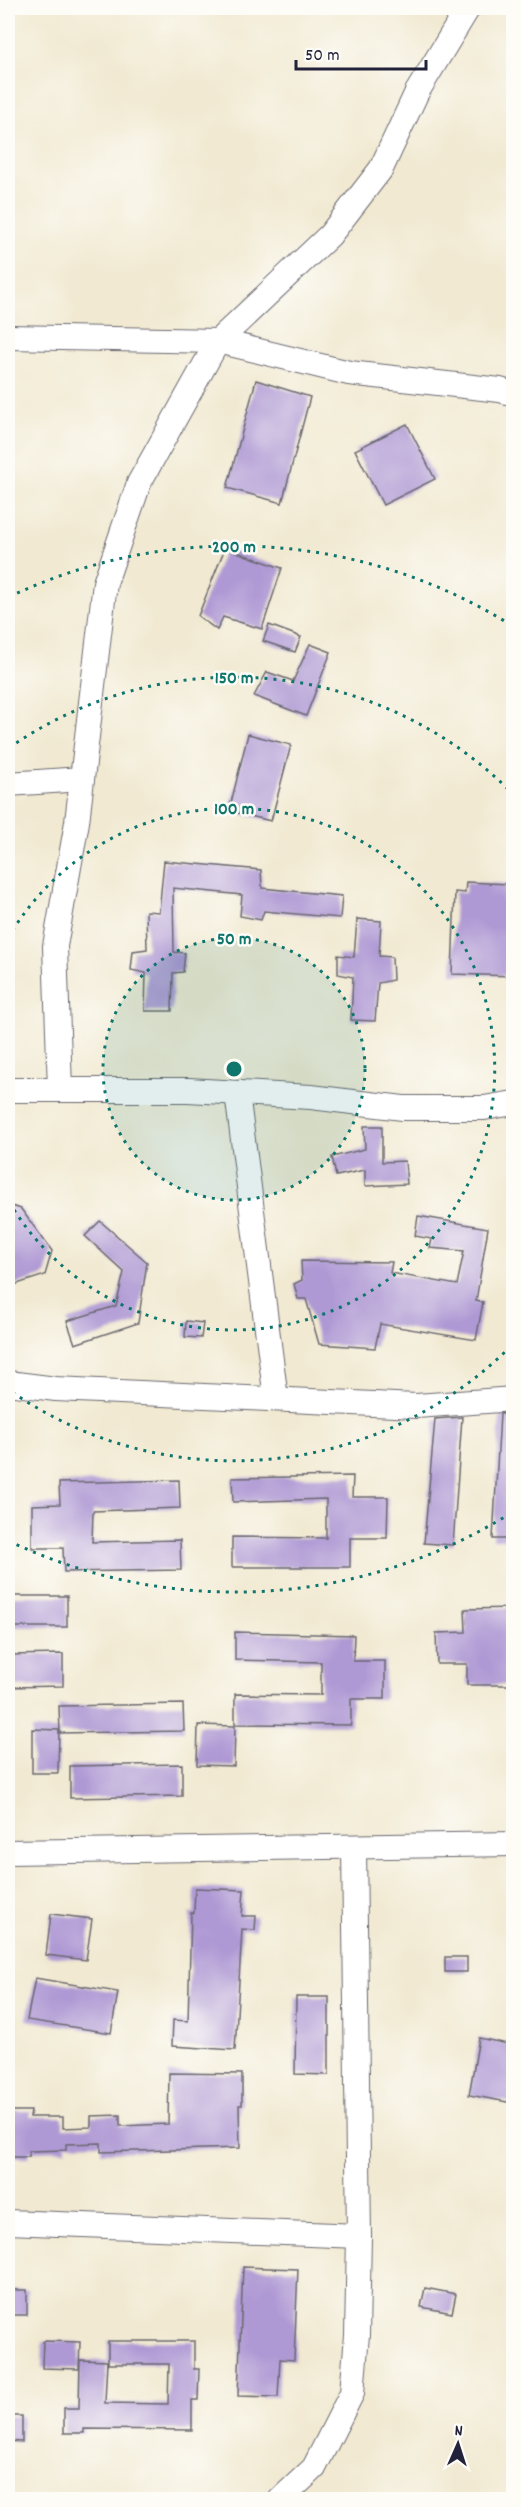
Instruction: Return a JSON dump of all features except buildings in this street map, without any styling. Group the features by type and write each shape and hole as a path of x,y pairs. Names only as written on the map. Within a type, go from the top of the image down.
{"street":[{"path":"60,1089 55,946 82,779 105,583 139,483 218,341 330,236 381,169 417,92 468,8"},
{"path":"8,337 218,341 349,373 500,390 513,394"},
{"path":"8,784 82,779"},
{"path":"8,1090 237,1093 311,1097 403,1108 484,1108 513,1102"},
{"path":"237,1093 276,1399"},
{"path":"8,1383 56,1389 416,1406 513,1400"},
{"path":"8,1852 513,1844"},
{"path":"280,2499 314,2468 352,2393 357,2335 359,2236 354,1847"},
{"path":"8,2222 359,2236"}]}
